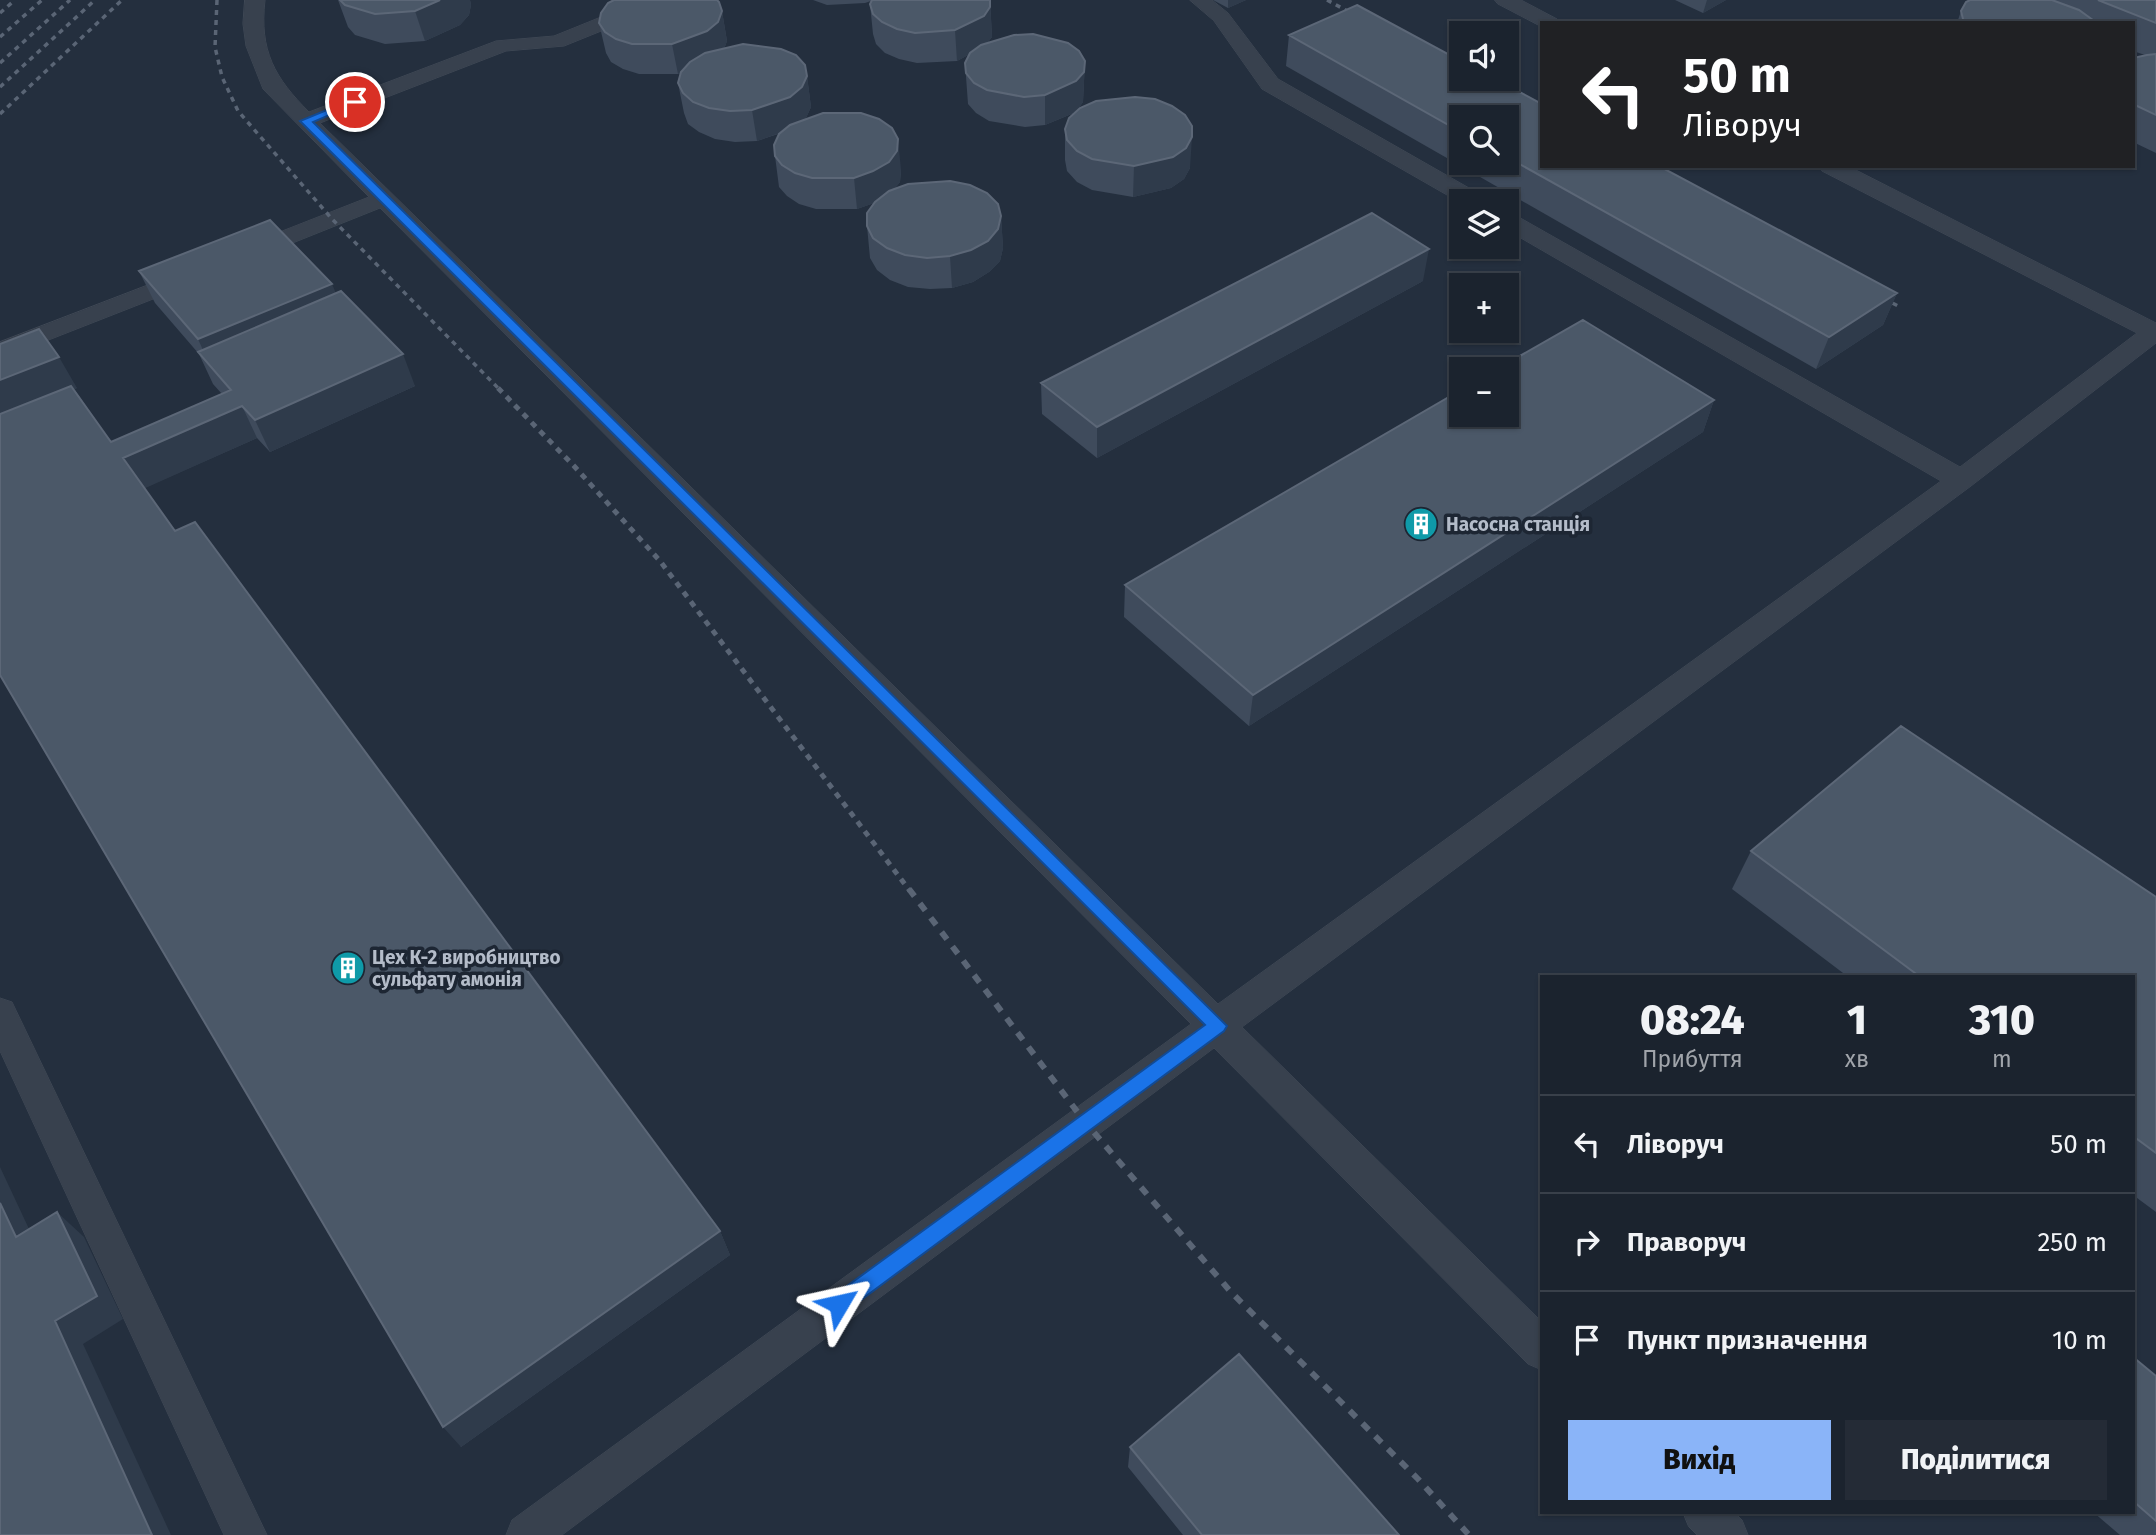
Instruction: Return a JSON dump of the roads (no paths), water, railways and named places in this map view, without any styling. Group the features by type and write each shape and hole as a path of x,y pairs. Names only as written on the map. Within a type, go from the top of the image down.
{"lane":[{"path":"255,0 251,21 258,56 274,89 1540,1348"},
{"path":"305,121 503,45 556,42 661,0"},
{"path":"1200,0 1221,17 1270,84 1454,189"},
{"path":"1505,0 1546,21"},
{"path":"527,1535 1961,480 2156,332 1834,168"},
{"path":"0,351 383,199"},
{"path":"1519,227 1961,480"},
{"path":"0,1013 246,1535"},
{"path":"1706,1514 1727,1535"}],"railway":[{"path":"0,13 15,0"},
{"path":"0,37 42,0"},
{"path":"0,63 70,0"},
{"path":"0,87 95,0"},
{"path":"0,114 122,0"},
{"path":"217,0 215,47 222,77 238,111 332,219 500,390"},
{"path":"1327,0 1364,20"},
{"path":"1875,294 1900,307"},
{"path":"498,388 574,466 660,561 910,891"},
{"path":"909,889 1085,1122 1230,1291 1418,1479 1469,1535"}],"place":[{"name":"Насосна станція","path":"1421,524"},
{"name":"Цех К-2 виробництво сульфату амонія","path":"348,968"}]}
